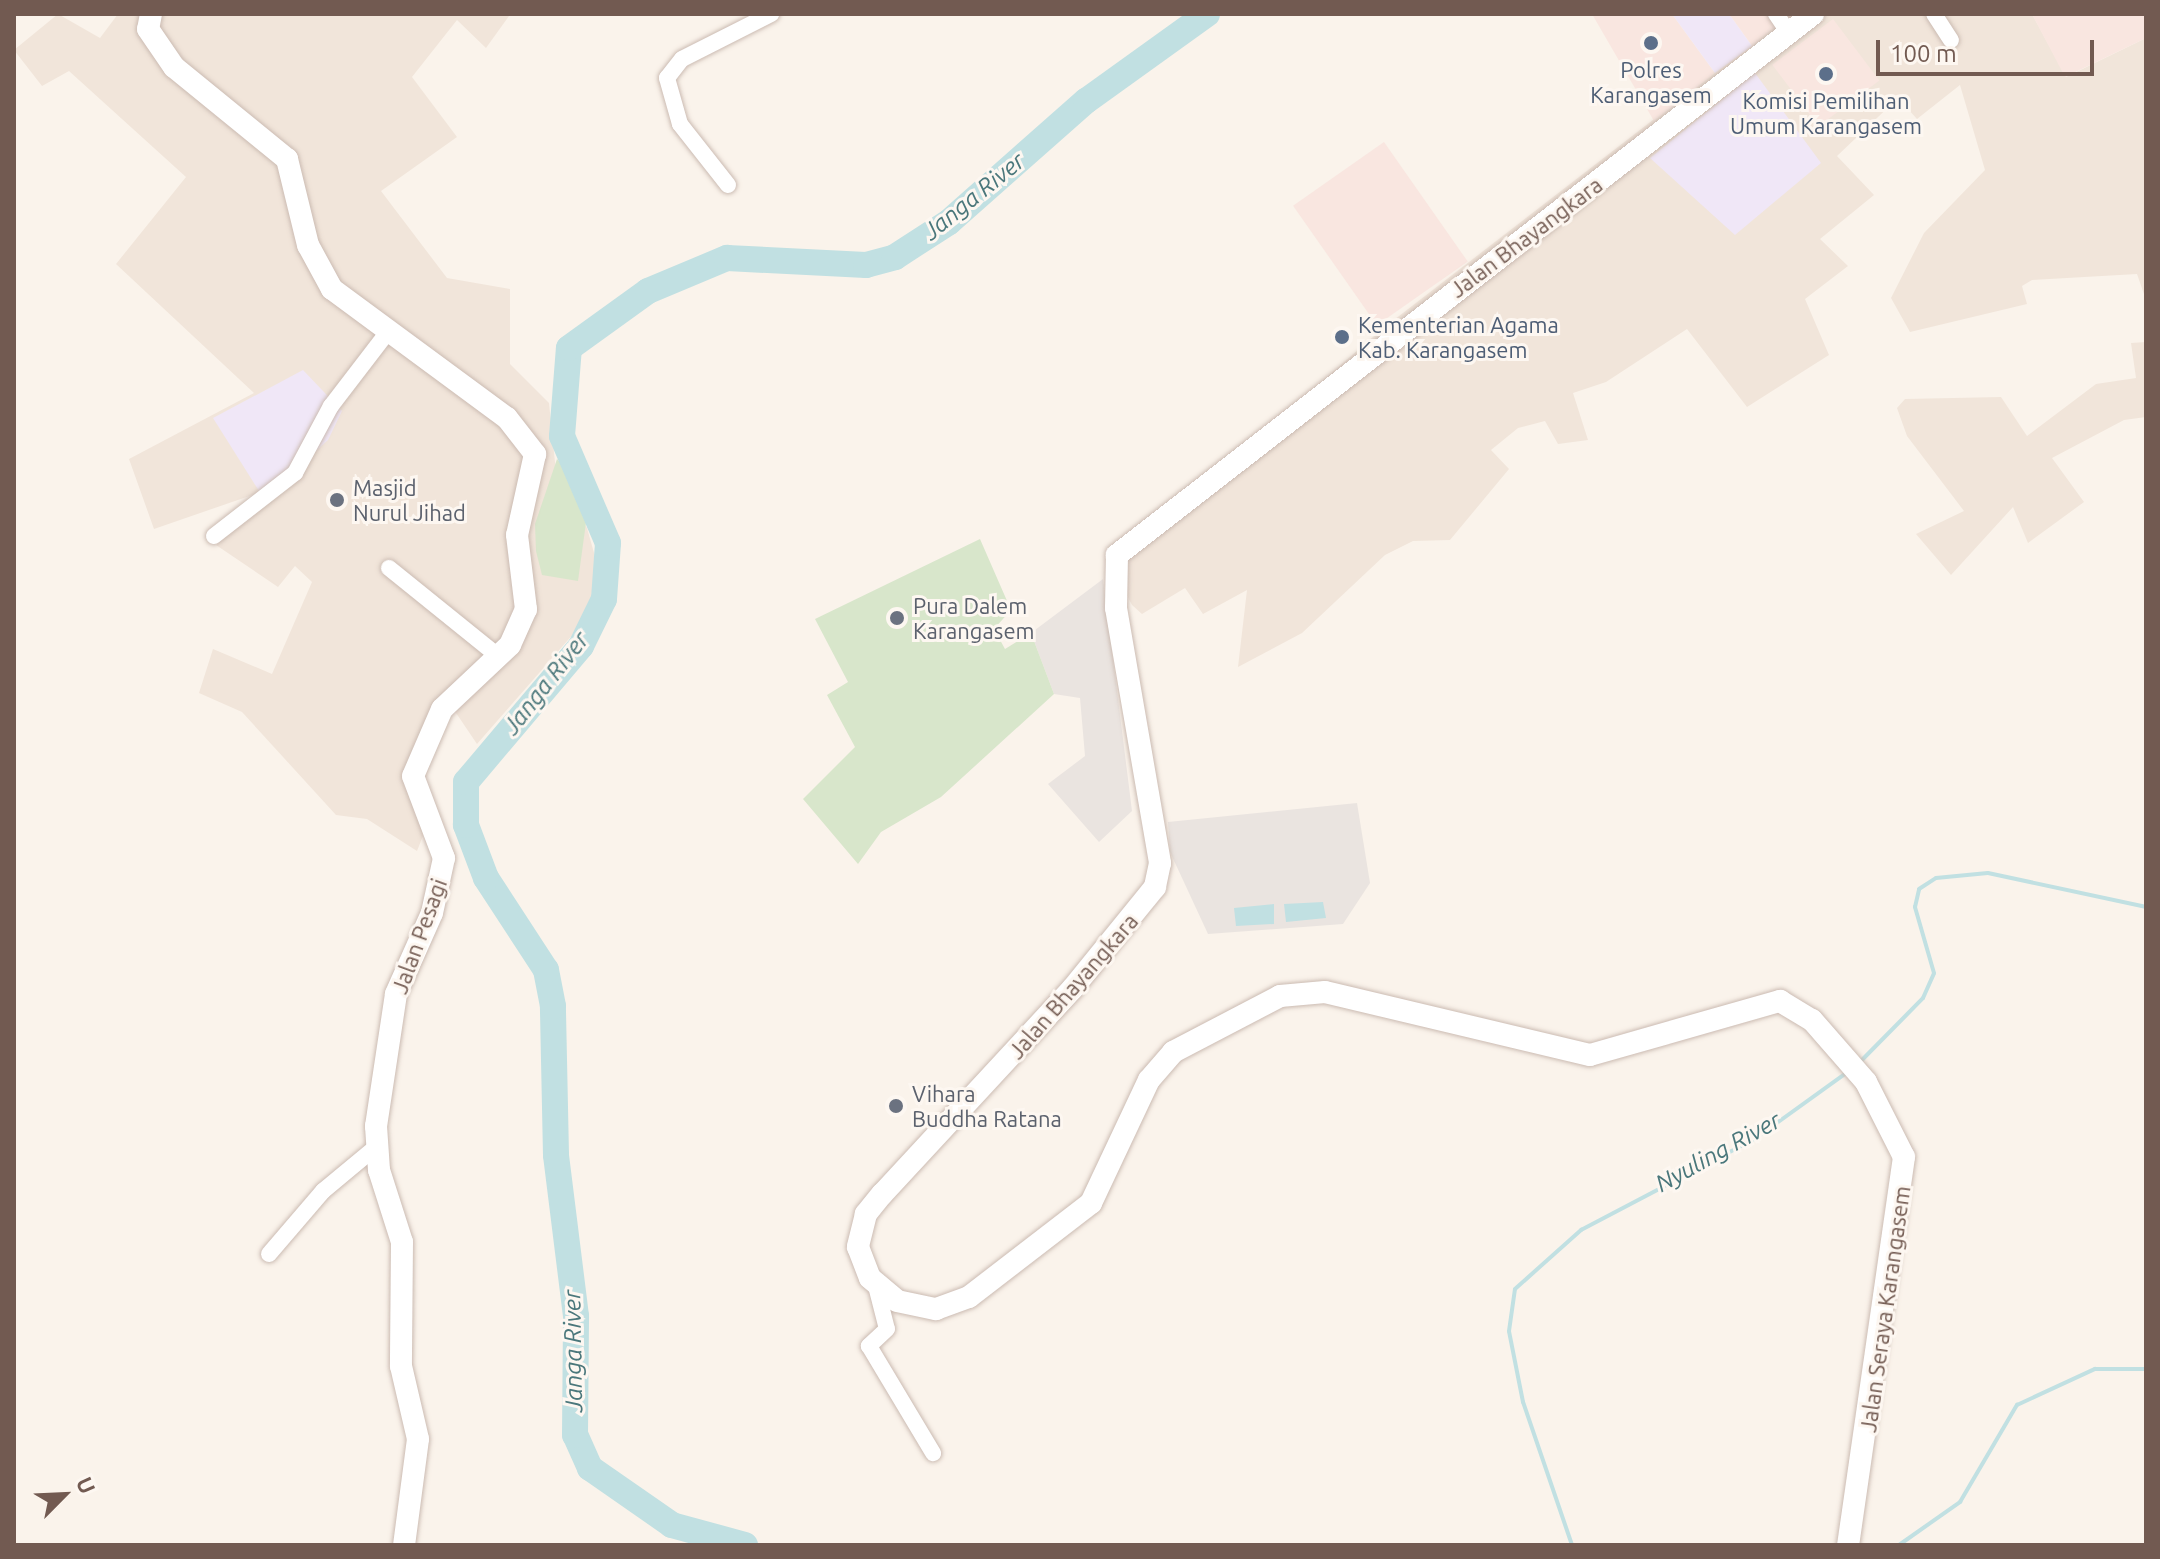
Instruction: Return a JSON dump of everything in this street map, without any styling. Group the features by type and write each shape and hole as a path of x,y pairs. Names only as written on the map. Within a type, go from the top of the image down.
{"street":[{"name":"Jalan Pesagi","path":"151,14 148,29 174,67 287,159 319,270 387,333 460,381 534,447 517,535 528,603 498,656 455,690 413,776 440,841 443,874 396,994 376,1147 402,1242 401,1366 418,1439 404,1545"},
{"path":"728,185 680,124 667,78 682,59 771,14"},
{"path":"1776,14 1789,33"},
{"name":"Jalan Bhayangkara","path":"876,1286 858,1247 866,1214 1155,887 1158,849 1116,608 1117,555 1813,14"},
{"path":"1934,14 1951,40"},
{"path":"214,536 295,473 331,406 387,333"},
{"path":"389,568 498,656"},
{"name":"Jalan Seraya Karangasem","path":"876,1286 909,1306 936,1309 1000,1277 1091,1203 1144,1089 1173,1052 1280,996 1325,992 1581,1055 1642,1046 1764,1001 1788,1004 1812,1020 1866,1082 1901,1141 1904,1175 1850,1539"},
{"path":"269,1254 323,1191 376,1147"},
{"path":"876,1286 887,1329 869,1346 933,1453"}],"shaded area":[{"path":"58,14 100,38 118,14 509,16 486,48 457,20 412,77 457,137 381,191 447,278 510,289 510,364 549,403 557,482 587,528 596,560 589,616 477,744 450,704 409,798 428,823 417,851 367,819 336,815 242,712 199,693 213,649 272,674 312,582 295,566 278,587 216,545 263,500 258,493 154,529 129,459 254,393 116,264 186,177 69,71 42,86 14,50"},
{"name":"Polres Karangasem","path":"1592,14 1672,14 1715,73 1654,121"},
{"path":"1672,14 1729,14 1752,46 1715,73"},
{"name":"Polres Karangasem","path":"1729,14 1790,14 1752,46"},
{"path":"1790,14 2032,14 2066,77 2146,38 2146,300 2137,274 2032,280 2022,286 2027,304 1910,332 1891,298 1924,233 1985,170 1960,85 1917,119 1898,98 1837,156 1874,195 1820,239 1848,266 1805,299 1829,355 1747,407 1687,329 1606,382 1573,393 1588,440 1558,444 1545,421 1518,428 1491,450 1509,469 1450,540 1413,541 1385,555 1302,633 1238,667 1247,590 1203,614 1185,588 1142,614 1132,605 1118,578 1127,551 1381,330"},
{"path":"2032,14 2146,14 2146,38 2065,77"},
{"name":"Komisi Pemilihan Umum Karangasem","path":"1833,19 1879,80 1819,126 1772,65"},
{"path":"1755,73 1821,163 1735,235 1650,158"},
{"path":"1384,142 1468,262 1377,325 1293,206"},
{"path":"2146,342 2146,417 2124,420 2052,458 2084,502 2028,543 2013,507 1951,575 1916,534 1964,511 1907,436 1897,408 1905,399 2001,397 2027,436 2096,384 2136,378 2131,343"},
{"path":"303,370 342,411 328,440 264,499 213,418"},
{"path":"1103,579 1132,811 1099,842 1048,784 1085,756 1080,698 1054,694 1031,633"},
{"path":"1357,803 1370,883 1343,924 1208,934 1170,852 1168,822"}],"green space":[{"path":"557,459 573,475 588,508 578,581 542,575 536,551 535,524"},
{"path":"980,539 1011,610 994,629 1005,649 1031,633 1054,694 941,797 881,832 858,864 803,799 855,747 827,695 848,682 815,619"}],"water":[{"path":"1323,902 1326,918 1286,922 1284,904"},
{"path":"1274,904 1274,924 1236,926 1234,908"}],"waterway":[{"name":"Janga River","path":"745,1545 672,1525 590,1468 575,1435 576,1316 556,1155 553,1006 546,970 486,878 466,825 466,782 581,646 604,599 608,543 562,436 569,348 648,291 727,258 866,265 895,257 949,222 1086,101 1207,14"},
{"name":"Nyuling River","path":"1859,1063 1923,998 1934,973 1915,907 1919,889 1936,878 1988,873 2146,907"},
{"name":"Nyuling River","path":"1572,1545 1523,1402 1509,1331 1515,1289 1581,1230 1756,1138 1846,1073"},
{"path":"1899,1545 1960,1502 2017,1405 2095,1369 2146,1369"}],"place":[{"name":"Polres Karangasem","path":"1651,43"},
{"name":"Komisi Pemilihan Umum Karangasem","path":"1826,74"},
{"name":"Kementerian Agama Kab. Karangasem","path":"1342,337"},
{"name":"Masjid Nurul Jihad","path":"337,500"},
{"name":"Pura Dalem Karangasem","path":"897,618"},
{"name":"Vihara Buddha Ratana","path":"896,1106"}]}
